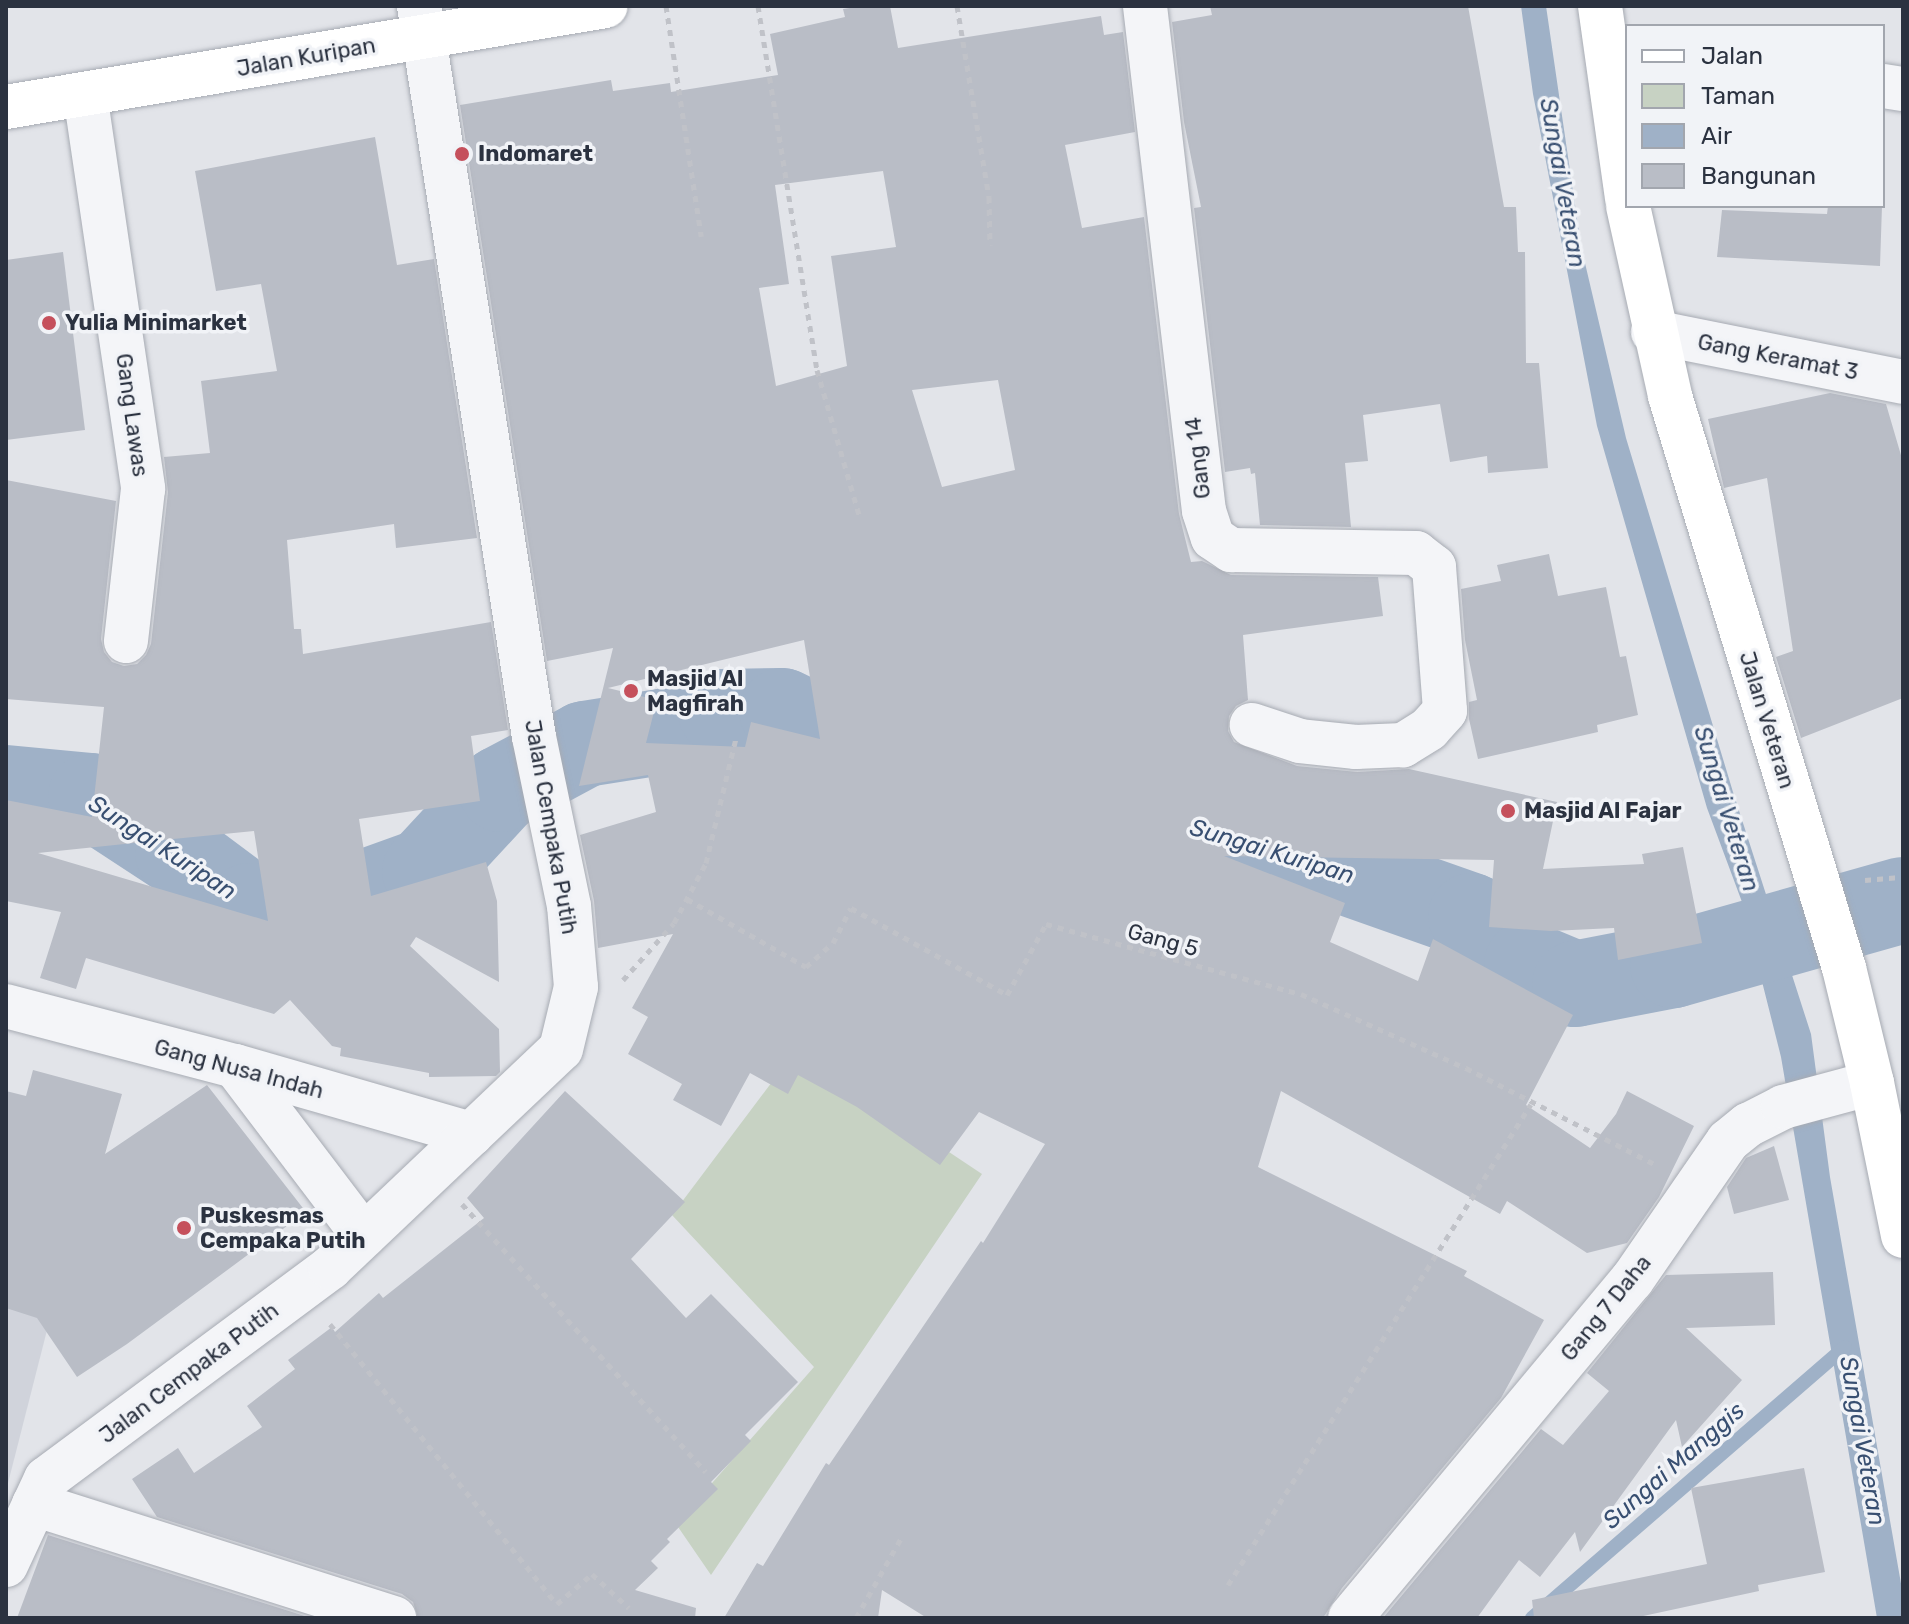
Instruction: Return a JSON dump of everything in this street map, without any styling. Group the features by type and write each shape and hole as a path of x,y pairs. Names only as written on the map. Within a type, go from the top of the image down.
{"main road":[{"name":"Jalan Kuripan","path":"6,107 85,94 421,21 606,6"},
{"path":"1600,6 1618,86 1625,173"},
{"name":"Jalan Veteran","path":"1628,208 1653,332 1844,968 1851,1088 1903,1236"}],"street":[{"name":"Gang 14","path":"1145,6 1204,511 1213,538 1231,550 1416,553 1434,567 1445,711 1429,729 1403,745 1356,747 1300,741 1252,725"},
{"name":"Jalan Cempaka Putih","path":"6,1565 46,1479 301,1289 364,1236 561,1049 576,987 569,906 534,737 421,21"},
{"name":"Gang Lawas","path":"85,94 143,489 126,641"},
{"name":"Gang Keramat 3","path":"1653,332 1903,382"},
{"name":"Gang Nusa Indah","path":"6,1006 235,1066 471,1134"},
{"path":"235,1066 364,1236"},
{"name":"Gang 7 Daha","path":"1362,1603 1632,1280 1728,1141 1748,1125 1783,1107 1851,1088"},
{"path":"34,1504 394,1618"}],"path":[{"path":"666,6 701,236"},
{"path":"758,6 817,370 859,515"},
{"path":"957,6 989,197 990,245"},
{"path":"612,992 674,923 706,863 736,738"},
{"name":"Gang 5","path":"687,899 806,967 833,943 851,908 1007,995 1046,924 1301,994 1466,1068 1531,1104 1699,1186"},
{"path":"1228,1585 1531,1104"},
{"path":"431,1171 706,1472"},
{"path":"301,1289 557,1604 592,1574 629,1608"},
{"path":"856,1618 903,1535"}],"shaded area":[{"path":"6,1217 70,1240 6,1491"}],"green space":[{"path":"796,1050 982,1174 711,1575 676,1524 814,1367 672,1215"}],"water":[{"name":"Sungai Veteran","path":"1521,6 1546,6 1581,246 1626,438 1733,792 1811,1034 1830,1177 1903,1595 1903,1618 1877,1618 1781,1057 1742,902 1707,808 1597,426 1533,94"}],"building":[{"path":"890,6 898,48 1101,16 1104,35 1123,32 1135,132 1065,145 1082,228 1144,217 1179,514 1191,562 1202,561 1231,575 1378,577 1383,616 1243,635 1248,700 1236,706 1229,716 1228,731 1234,742 1297,766 1357,772 1409,769 1557,802 1543,869 1644,864 1642,854 1683,847 1702,943 1618,960 1614,928 1551,931 1489,927 1494,860 1224,856 1345,903 1330,942 1418,981 1433,939 1573,1015 1526,1105 1590,1148 1616,1114 1627,1091 1694,1126 1659,1197 1627,1243 1587,1253 1507,1201 1500,1214 1281,1091 1258,1167 1467,1271 1464,1276 1544,1320 1501,1398 1342,1588 1323,1618 927,1618 882,1590 878,1618 724,1618 757,1563 763,1566 826,1463 829,1465 981,1241 983,1243 1045,1144 979,1112 940,1165 857,1107 798,1075 788,1094 750,1073 721,1126 673,1100 682,1084 628,1054 648,1017 632,1008 673,934 598,948 594,901 580,835 656,812 648,775 579,786 613,648 547,661 460,105 611,80 613,91 670,83 671,92 778,75 770,34 845,17 843,9","holes":["883,171 896,247 831,256 847,366 776,386 759,288 789,284 775,185","998,380 1015,470 942,487 912,390","804,640 820,739 751,722 745,747 646,743 657,700 608,688"]},
{"path":"1210,6 1468,6 1504,207 1516,207 1518,252 1525,252 1526,363 1539,363 1548,468 1488,473 1487,456 1450,462 1440,404 1363,415 1368,461 1345,463 1351,527 1260,525 1255,473 1251,474 1250,468 1225,472 1194,208 1201,207 1184,122 1172,22 1212,15"},
{"path":"375,137 397,265 434,259 477,538 396,548 394,524 287,540 294,629 301,629 303,654 491,622 508,730 471,736 480,801 359,819 371,896 486,862 497,901 499,982 416,937 410,946 499,1029 500,1072 496,1076 429,1077 429,1073 340,1056 341,1048 332,1046 290,1000 274,1014 86,958 76,989 40,978 61,912 6,901 6,800 92,817 104,707 6,699 6,480 116,501 101,639 104,652 112,662 124,666 137,664 151,644 168,492 164,457 210,453 201,381 277,371 261,284 216,291 195,171","holes":["254,831 268,921 38,853"]},
{"path":"1828,208 1882,208 1880,266 1717,257 1722,210 1827,214"},
{"path":"63,252 85,430 6,440 6,260"},
{"path":"1830,393 1886,404 1903,462 1903,698 1801,738 1776,657 1793,651 1767,478 1724,488 1708,419"},
{"path":"1549,554 1558,596 1606,587 1620,657 1626,656 1638,715 1597,725 1598,732 1478,759 1469,719 1469,702 1477,700 1465,640 1461,589 1501,581 1497,565"},
{"path":"33,1070 122,1094 105,1154 207,1085 306,1212 127,1344 77,1377 37,1318 6,1308 6,1091 26,1096"},
{"path":"565,1091 685,1202 631,1259 686,1318 711,1294 798,1382 745,1435 751,1441 711,1482 718,1489 667,1539 670,1542 651,1561 658,1568 635,1590 696,1608 695,1618 418,1618 413,1602 402,1594 157,1517 132,1479 178,1448 194,1473 262,1427 247,1406 295,1369 288,1360 332,1327 335,1332 379,1293 383,1298 484,1218 467,1198"},
{"path":"1774,1146 1789,1200 1734,1214 1727,1187 1746,1158"},
{"path":"1773,1272 1775,1325 1686,1328 1742,1380 1682,1447 1676,1420 1580,1552 1575,1532 1540,1577 1519,1560 1477,1618 1383,1618 1541,1429 1563,1445 1609,1391 1587,1373 1666,1275"},
{"path":"1804,1468 1825,1572 1758,1585 1759,1591 1634,1618 1534,1618 1532,1600 1707,1564 1691,1488"},
{"path":"48,1535 311,1618 17,1618"}],"waterway":[{"name":"Sungai Kuripan","path":"6,788 91,796 178,853 249,906 314,911 425,871 501,789 585,744 667,731 721,712 782,711 856,746 916,791"},
{"name":"Sungai Kuripan","path":"1185,825 1275,847 1471,916 1527,964 1575,984 1673,965 1903,900"},
{"name":"Sungai Manggis","path":"1532,1618 1845,1347"}],"place":[{"name":"Indomaret","path":"462,154"},
{"name":"Yulia Minimarket","path":"49,323"},
{"name":"Masjid Al Magfirah","path":"631,691"},
{"name":"Masjid Al Fajar","path":"1508,811"},
{"name":"Puskesmas Cempaka Putih","path":"184,1228"}]}
